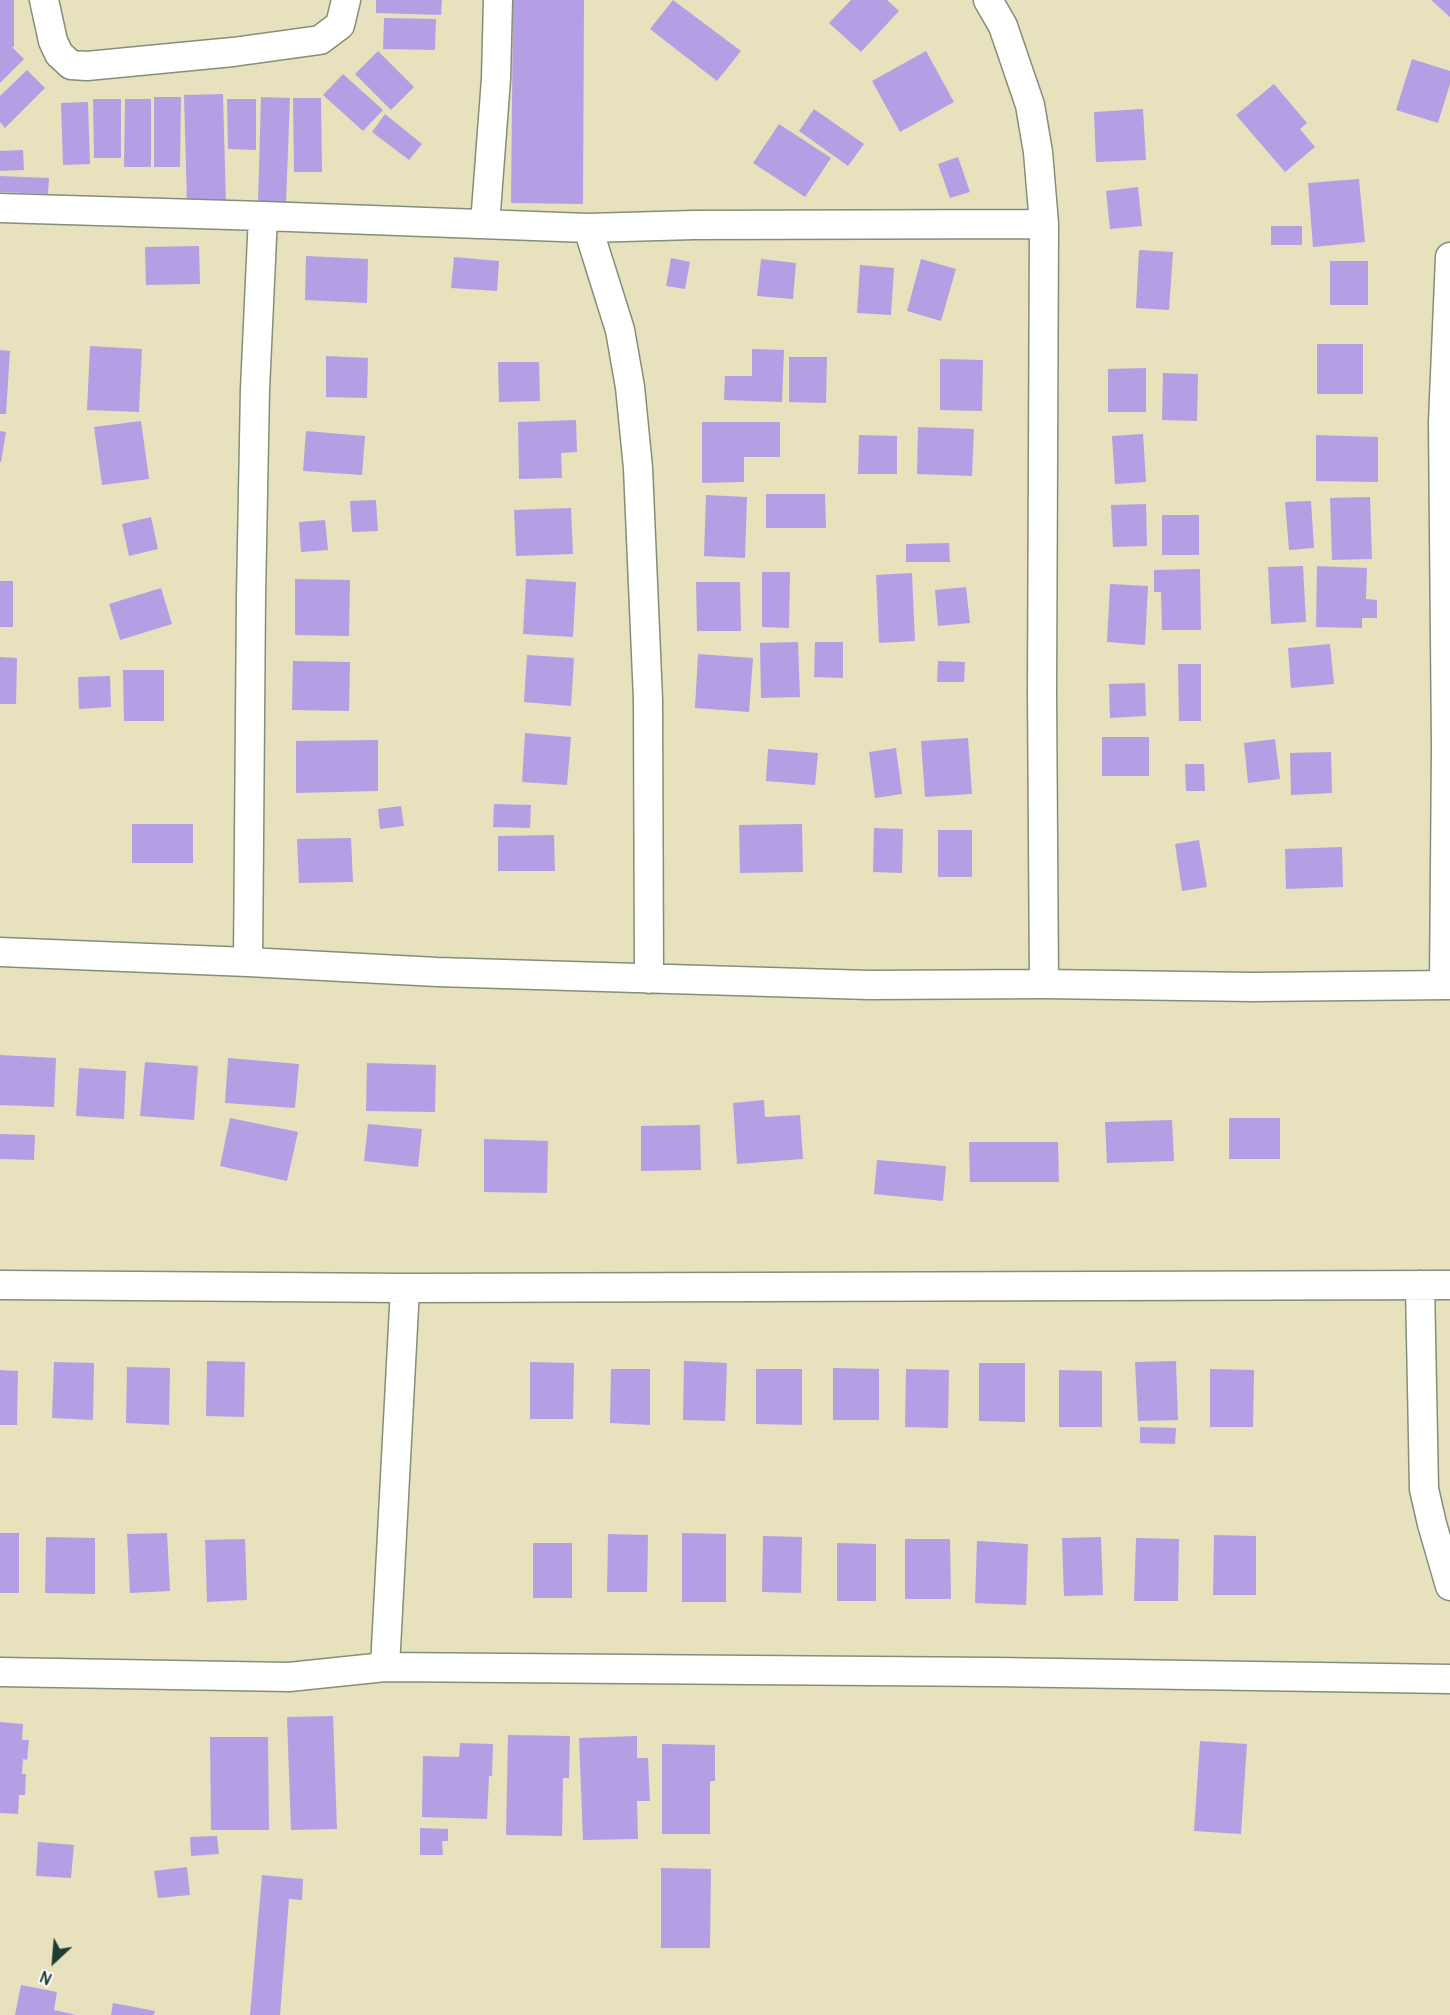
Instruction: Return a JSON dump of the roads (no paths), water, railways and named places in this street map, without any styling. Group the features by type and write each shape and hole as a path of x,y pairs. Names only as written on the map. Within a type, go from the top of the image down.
{"street":[{"path":"44,0 53,41 59,54 71,65 87,66 233,52 320,40 340,25 346,0"},
{"path":"485,224 496,79 498,0"},
{"path":"988,0 1003,26 1030,105 1038,152 1044,224 1042,691 1044,984"},
{"path":"0,208 588,228 694,225 1044,224"},
{"path":"249,962 251,596 255,389 263,216"},
{"path":"588,228 620,330 630,387 638,468 648,700 649,979"},
{"path":"0,952 437,972 869,985 1044,984 1253,987 1447,985 1443,422 1450,257"},
{"path":"0,1285 405,1288 1450,1285"},
{"path":"1420,1285 1424,1489 1450,1586"},
{"path":"385,1667 405,1288"},
{"path":"0,1672 290,1677 385,1667 1450,1679"}]}
